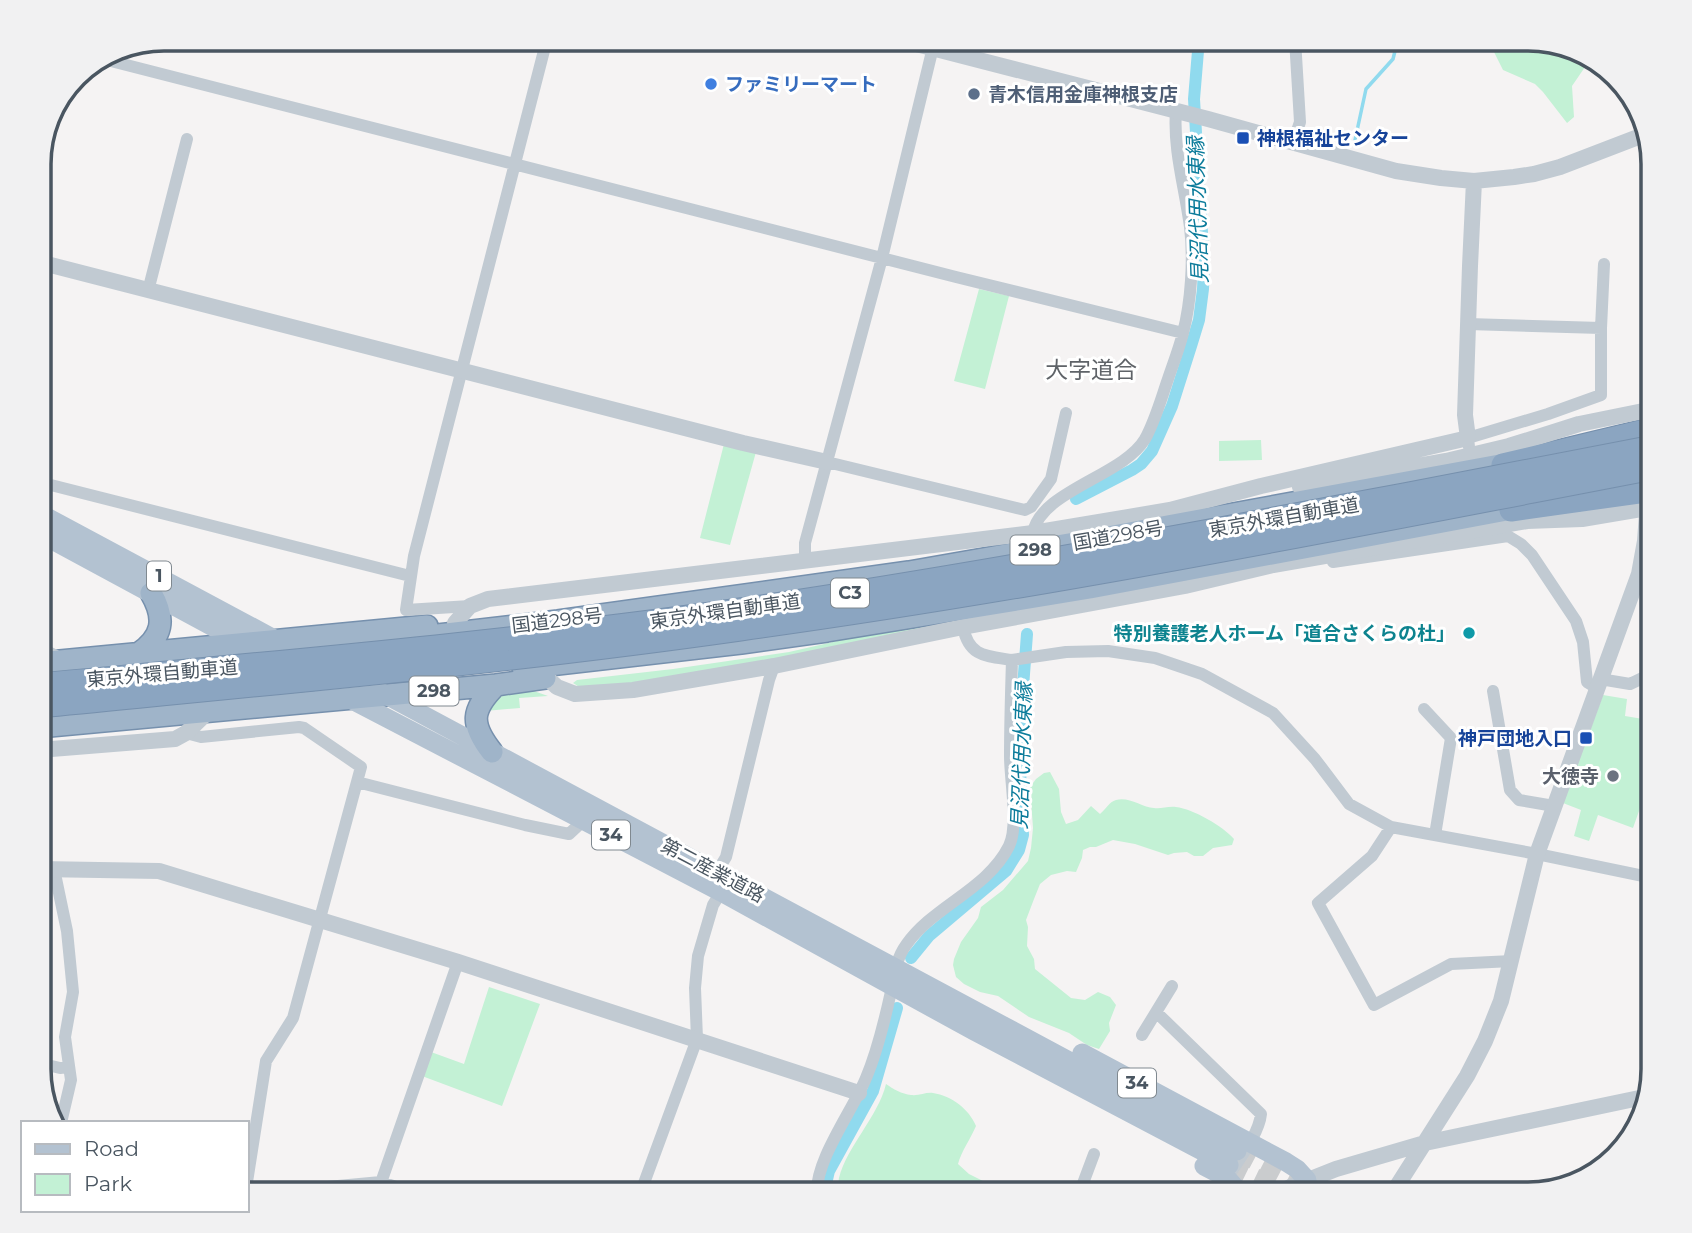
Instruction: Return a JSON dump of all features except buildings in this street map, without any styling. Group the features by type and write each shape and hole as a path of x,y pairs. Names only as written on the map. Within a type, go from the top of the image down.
{"highway":[{"path":"1503,465 1641,424"},
{"name":"東京外環自動車道","path":"51,684 416,650 764,606 1073,556 1641,450"},
{"name":"国道298号","path":"412,638 558,621 909,572 1503,465"},
{"name":"東京外環自動車道","path":"51,704 431,667 766,626 1090,574 1641,470"},
{"path":"1507,526 1641,499"},
{"name":"298","path":"451,675 827,631 1090,588 1507,526"},
{"name":"298","path":"51,670 278,640 455,624 634,602 819,584"},
{"path":"143,658 158,635 160,626 158,606 151,593"},
{"name":"298","path":"51,726 496,685 744,649 827,631"},
{"name":"298","path":"51,662 143,658"},
{"path":"492,752 481,739 476,719 478,708 485,696 496,685"},
{"path":"51,717 172,704"}],"main road":[{"name":"第二産業道路","path":"51,519 716,872 894,977 974,1031 994,1050 1048,1083 1236,1159"},
{"name":"第二産業道路","path":"51,539 244,644 721,892 894,977 959,1001 1236,1159"},
{"name":"34","path":"1239,1182 1236,1159 1286,1161 1307,1180"}],"street":[{"path":"544,51 414,556 406,610 470,606 488,598 805,561 941,551 1446,461 1509,446 1579,424 1641,421"},
{"path":"805,561 805,543 882,258 932,51"},
{"path":"963,51 1396,171 1441,178 1474,181 1514,177 1560,167 1638,137"},
{"path":"1293,143 1300,122 1296,51"},
{"path":"116,62 1183,333"},
{"path":"1033,533 1034,526 1047,509 1131,456 1144,440 1159,406 1183,333 1191,269 1191,229 1176,139 1180,112"},
{"path":"148,291 187,139"},
{"path":"1469,442 1465,415 1474,181"},
{"path":"1171,510 1261,486 1469,442 1601,395 1604,264"},
{"path":"51,265 732,440 1025,510 1031,507 1051,478 1066,413"},
{"path":"1468,324 1601,327"},
{"path":"51,485 411,576"},
{"path":"547,678 556,687 575,694 633,690 774,666 961,619 1185,586 1273,565 1527,521 1582,519 1641,500"},
{"path":"1273,565 1313,565 1507,526 1532,555 1576,621 1583,642 1587,682 1630,684 1641,679"},
{"path":"1400,1182 1461,1086 1485,1041 1501,1000 1537,854 1641,563"},
{"path":"455,624 470,606"},
{"path":"961,619 965,639 970,647 979,653 1012,660 1066,652 1108,651 1155,658 1202,674 1273,713 1315,759 1349,804 1391,827 1641,875"},
{"path":"51,654 65,661"},
{"path":"818,1182 822,1167 866,1078 904,947 918,930 988,874 1010,844 1013,819 1010,758 1012,660"},
{"path":"716,872 726,858 774,666"},
{"path":"1493,691 1510,790 1519,800 1554,806"},
{"path":"1423,709 1451,738 1435,835"},
{"path":"51,749 175,739 186,733 210,710"},
{"path":"186,733 201,737 299,727 361,767 293,1017 266,1061 248,1176"},
{"path":"357,782 569,834 584,820"},
{"path":"1391,827 1372,856 1318,903 1374,1005 1451,964 1512,961"},
{"path":"51,869 159,871 458,962 859,1093"},
{"path":"51,885 66,932 73,992 65,1037 71,1080 62,1119"},
{"path":"645,1182 697,1039 695,988 698,956 713,905 721,892"},
{"path":"381,1182 458,962"},
{"path":"1142,1035 1172,986"},
{"path":"1156,1012 1261,1114 1261,1120 1236,1159"},
{"path":"51,1066 69,1068"},
{"path":"1302,1182 1363,1160 1425,1143 1637,1099"},
{"path":"1084,1182 1094,1154"}],"green space":[{"path":"1494,51 1550,53 1584,66 1572,86 1574,117 1567,123 1535,84 1503,70"},
{"path":"979,289 1009,296 985,389 954,381"},
{"path":"1261,440 1262,460 1219,461 1219,441"},
{"path":"724,444 756,452 730,545 700,538"},
{"path":"951,620 927,629 658,681 581,688 573,683 577,680 789,652 921,622"},
{"path":"531,690 548,696 519,698 520,708 485,711 505,694"},
{"name":"大徳寺","path":"1603,695 1627,699 1625,716 1641,719 1641,805 1633,828 1598,815 1589,841 1574,836 1581,810 1563,803"},
{"path":"1050,772 1059,789 1061,812 1066,824 1078,820 1091,806 1100,814 1114,801 1125,799 1149,807 1176,807 1191,811 1215,824 1234,839 1232,845 1213,848 1203,856 1194,856 1187,852 1168,855 1113,840 1083,850 1076,872 1051,875 1040,884 1026,920 1027,946 1034,959 1035,969 1071,998 1085,1000 1098,992 1110,997 1116,1005 1109,1023 1110,1031 1099,1049 1029,1017 998,996 980,992 964,984 956,977 953,965 961,942 978,918 981,907 1003,890 1028,861 1033,828 1030,787 1044,773"},
{"path":"489,987 540,1004 502,1106 422,1076 431,1052 464,1064"},
{"path":"886,1084 908,1094 940,1095 953,1100 964,1109 976,1126 958,1164 969,1174 985,1182 839,1182 849,1154"}],"waterway":[{"name":"見沼代用水東縁","path":"1076,499 1132,470 1152,451 1172,406 1199,320 1204,266 1194,99 1198,51"},
{"path":"1355,140 1366,89 1393,59 1395,51"},
{"name":"見沼代用水東縁","path":"911,958 929,936 1006,871 1019,850 1023,835 1020,727 1027,634"},
{"name":"見沼代用水東縁","path":"826,1182 829,1171 873,1091 897,1008"}],"tunnel":[{"path":"1237,1151 1296,1182"},
{"path":"1229,1165 1264,1182"}],"place":[{"name":"ファミリーマート","path":"711,84"},
{"name":"青木信用金庫神根支店","path":"974,94"},
{"name":"神根福祉センター","path":"1243,138"},
{"name":"特別養護老人ホーム「道合さくらの杜」","path":"1469,633"},
{"name":"神戸団地入口","path":"1586,738"},
{"name":"大徳寺","path":"1613,776"}],"district":[{"name":"大字道合","path":"1091,370"}]}
